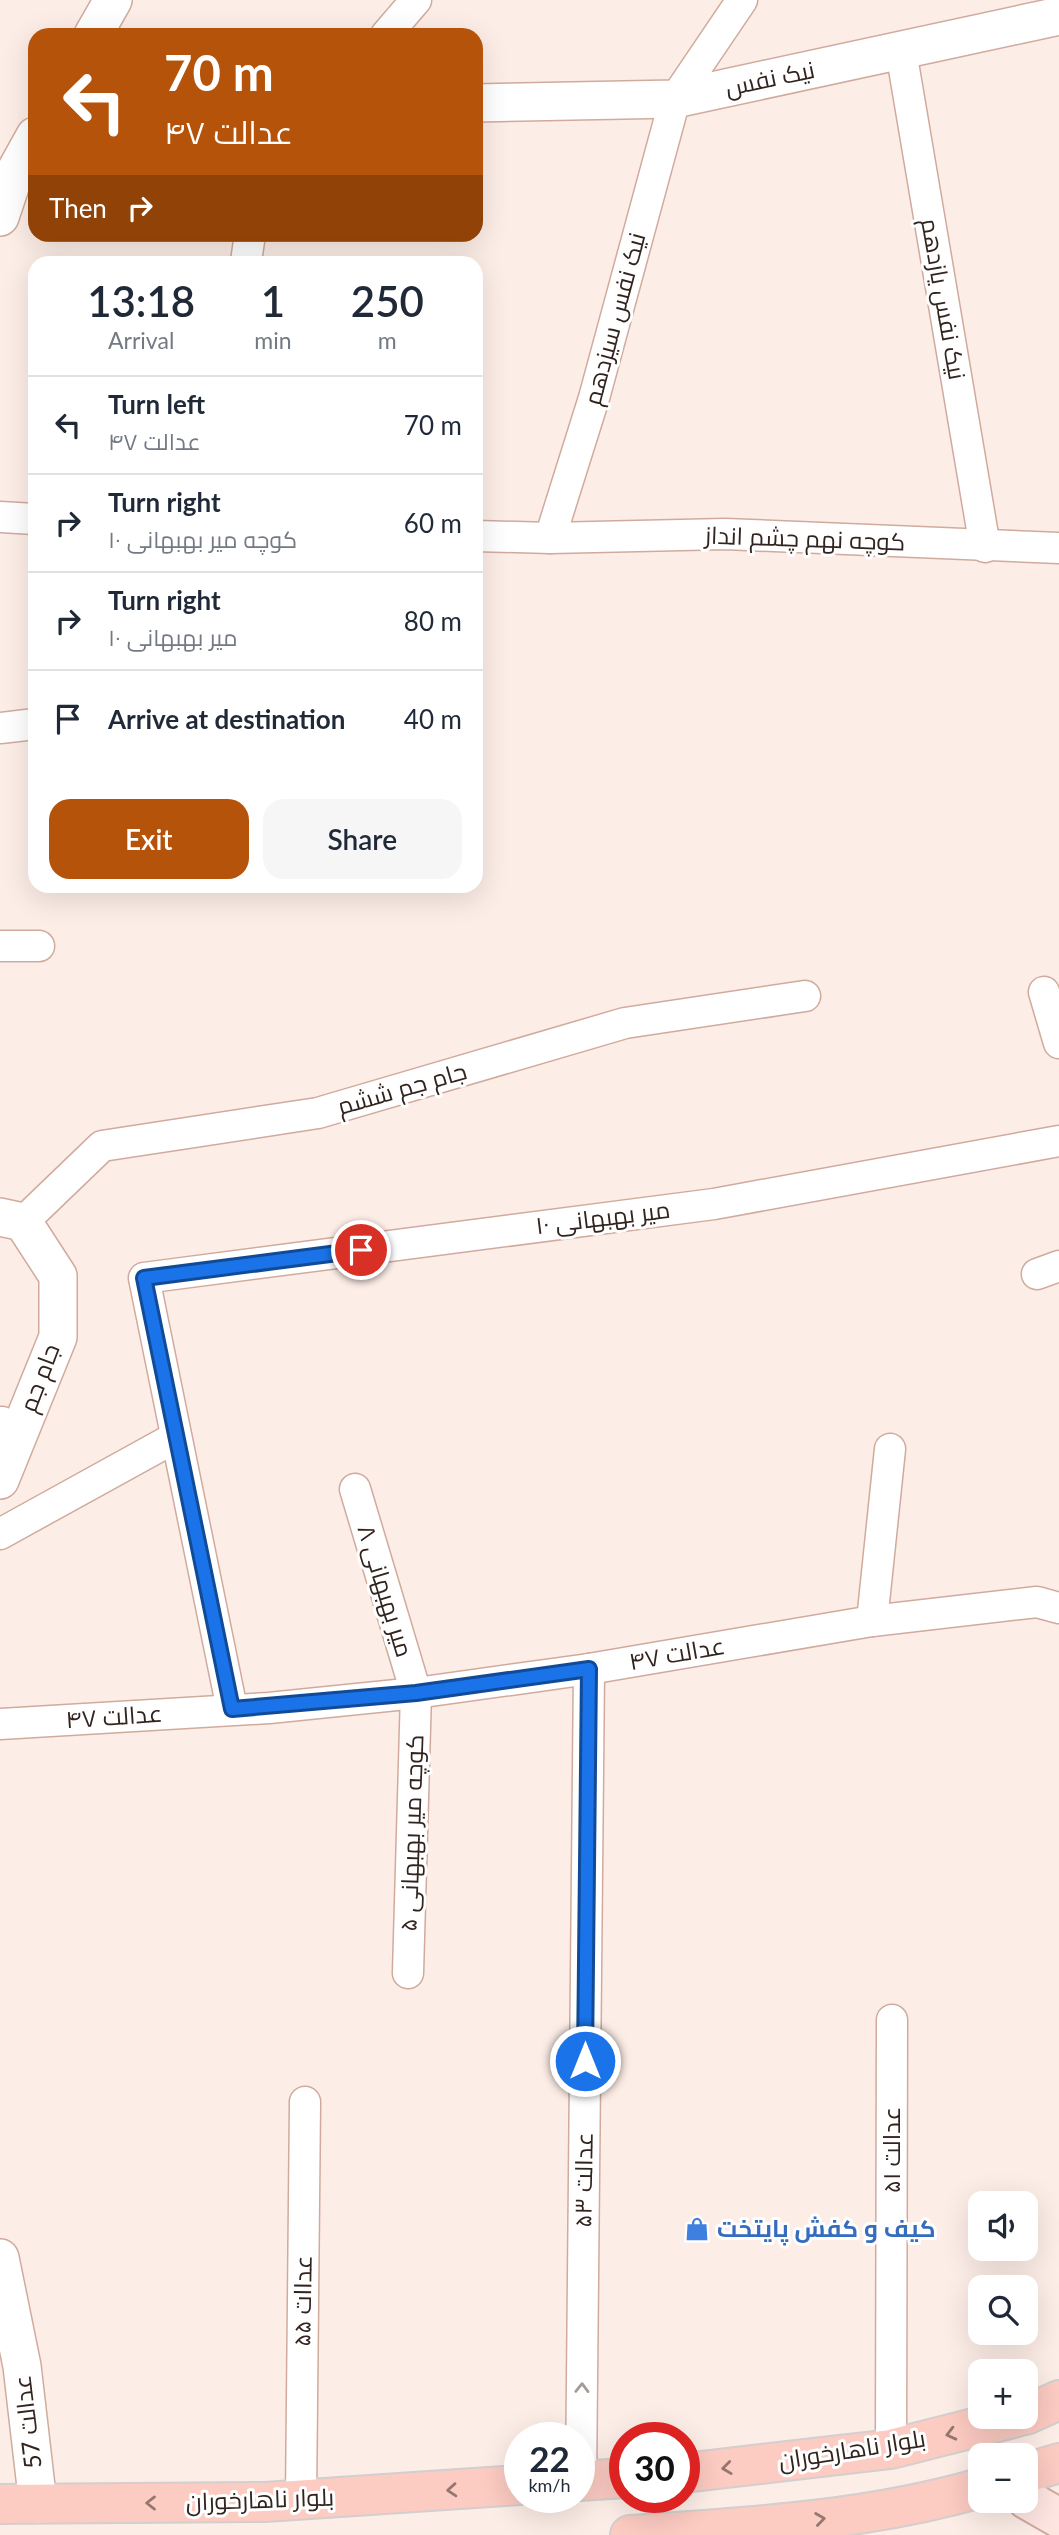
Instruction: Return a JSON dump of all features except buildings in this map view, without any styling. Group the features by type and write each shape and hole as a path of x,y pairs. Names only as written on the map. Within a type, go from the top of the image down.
{"main road":[{"name":"بلوار ناهارخوران","path":"700,2471 891,2449 968,2429"},
{"path":"1038,2469 1059,2463"},
{"name":"بلوار ناهارخوران","path":"0,2504 39,2520 504,2486"},
{"path":"630,2535 793,2523 920,2505 968,2491"},
{"path":"1038,2506 1059,2518"}],"street":[{"path":"97,28 113,0"},
{"path":"392,28 416,0"},
{"name":"نیک نفس سیزدهم","path":"550,538 594,398 675,99 742,0"},
{"name":"نیک نفس","path":"483,103 675,99 1059,16"},
{"name":"نیک نفس یازدهم","path":"901,51 985,547"},
{"path":"0,218 15,172 28,149"},
{"path":"0,517 28,519"},
{"name":"کوچه نهم چشم انداز","path":"483,536 550,538 725,534 1059,548"},
{"path":"0,728 28,725"},
{"path":"0,946 38,946"},
{"path":"1044,992 1059,1044"},
{"name":"جام جم ششم","path":"12,1220 102,1146 317,1113 625,1023 806,996"},
{"name":"۱۰ میر بهبهانی","path":"176,1437 144,1278 715,1204 1059,1141"},
{"name":"جام جم","path":"0,1480 58,1337 58,1276 12,1220"},
{"path":"0,1534 176,1437 232,1709"},
{"path":"872,1620 890,1449"},
{"name":"۸ میر بهبهانی","path":"355,1489 416,1693"},
{"name":"عدالت ۴۷","path":"0,1724 232,1709 416,1693 589,1669 872,1620 1037,1602 1059,1608"},
{"name":"عدالت ۵۳","path":"581,2422 589,1669"},
{"name":"کوچه میر بهبهانی ۵","path":"408,1973 416,1693"},
{"name":"عدالت ۵۱","path":"891,2449 892,2020"},
{"name":"عداات ۵۵","path":"300,2500 305,2102"},
{"name":"عدالت 57","path":"0,2258 22,2367 39,2520"},
{"path":"0,2416 22,2367"}],"place":[{"name":"کیف و کفش پایتخت","path":"697,2229"}],"route":[{"path":"361,1250 144,1278 232,1709 269,1708 416,1693 589,1669 585,2061"}]}
